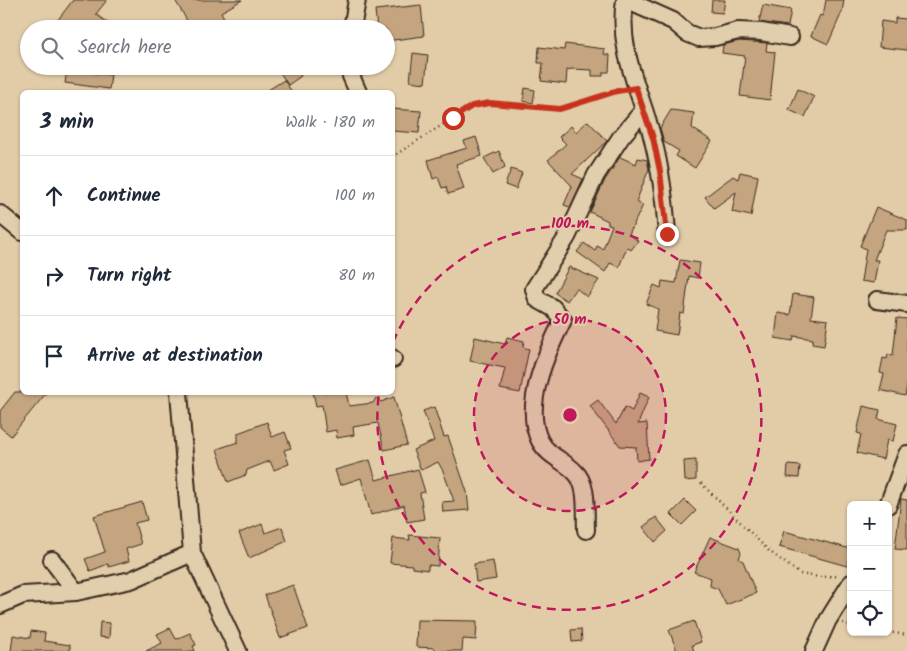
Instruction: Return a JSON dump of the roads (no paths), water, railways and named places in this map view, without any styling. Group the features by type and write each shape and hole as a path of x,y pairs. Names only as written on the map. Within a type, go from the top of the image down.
{"street":[{"path":"354,20 357,0"},
{"path":"667,234 660,171 653,138 643,111 624,45 622,20 625,0 673,22 687,33 699,38 715,37 738,31 761,32 790,37"},
{"path":"351,75 357,90"},
{"path":"586,530 584,488 580,479 575,472 547,450 540,440 535,418 535,403 546,354 563,320 553,308 537,299 534,290 567,237 596,174 620,137 643,111"},
{"path":"0,214 20,230"},
{"path":"877,300 907,304"},
{"path":"179,395 192,553 238,651"},
{"path":"889,501 907,454"},
{"path":"0,605 23,595 76,592 131,580 192,553"},
{"path":"52,560 76,592"},
{"path":"814,651 847,579"}]}
